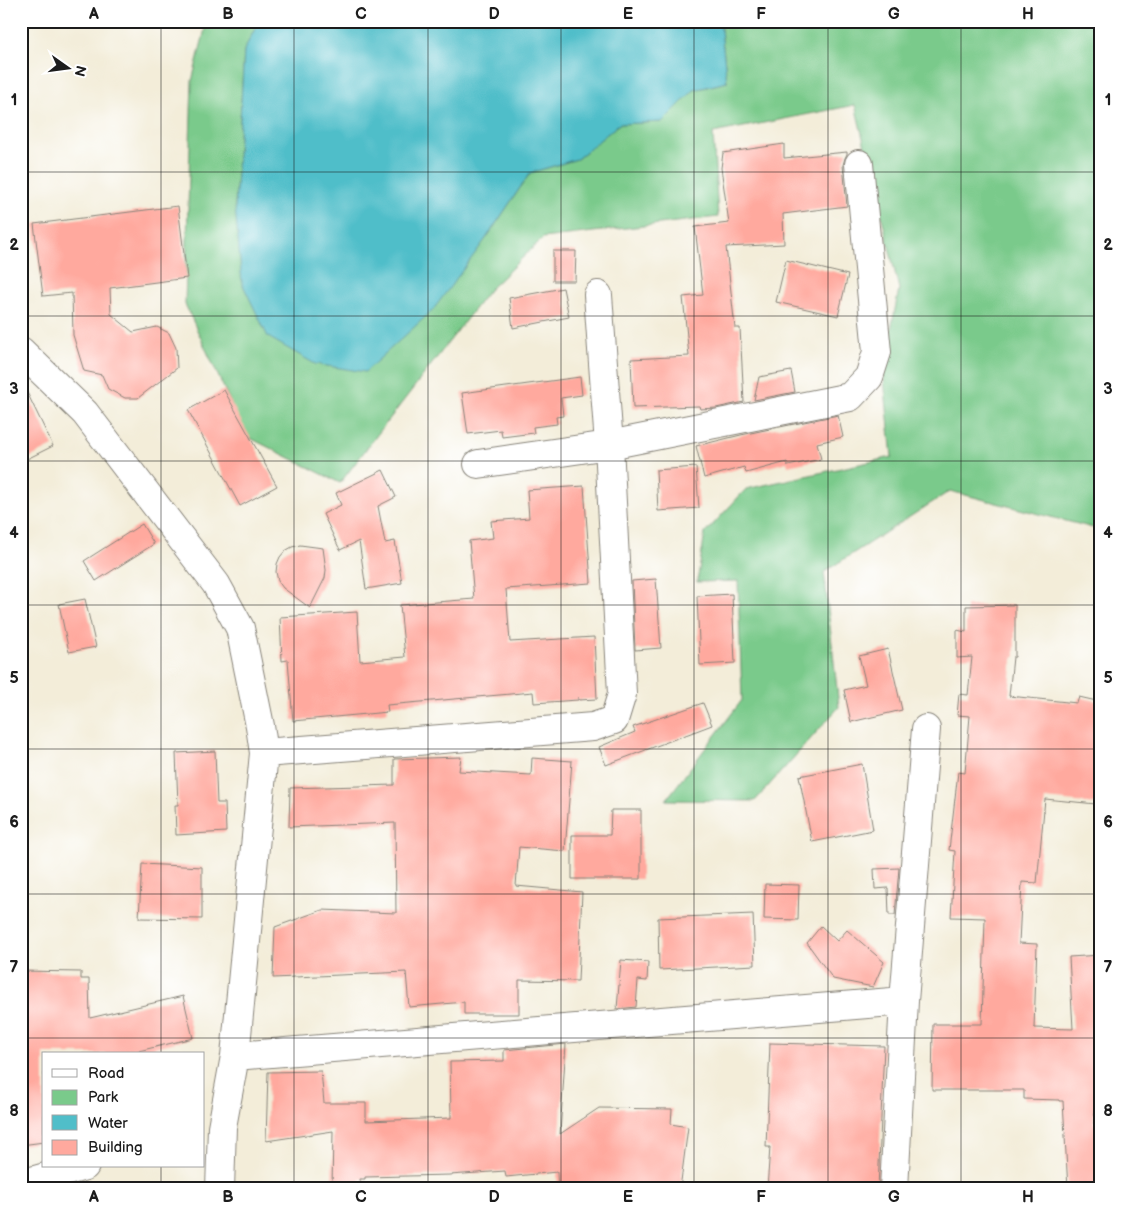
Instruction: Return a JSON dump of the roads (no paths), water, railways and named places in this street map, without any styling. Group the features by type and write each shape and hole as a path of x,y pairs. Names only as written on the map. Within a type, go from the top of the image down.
{"street":[{"path":"478,464 609,445 850,397 869,377 877,352 860,164"},
{"path":"264,754 593,727 614,720 622,694 609,445 598,295"},
{"path":"21,351 85,413 216,584 240,628 264,754 235,1056 213,1130 220,1189"},
{"path":"894,1189 904,1001 926,729"},
{"path":"235,1056 904,1001"},
{"path":"21,1184 77,1168"}],"water":[{"path":"259,21 720,21 727,82 694,90 662,122 619,124 577,159 530,173 485,240 433,310 365,372 315,364 268,337 242,283 235,207 244,50"}]}
